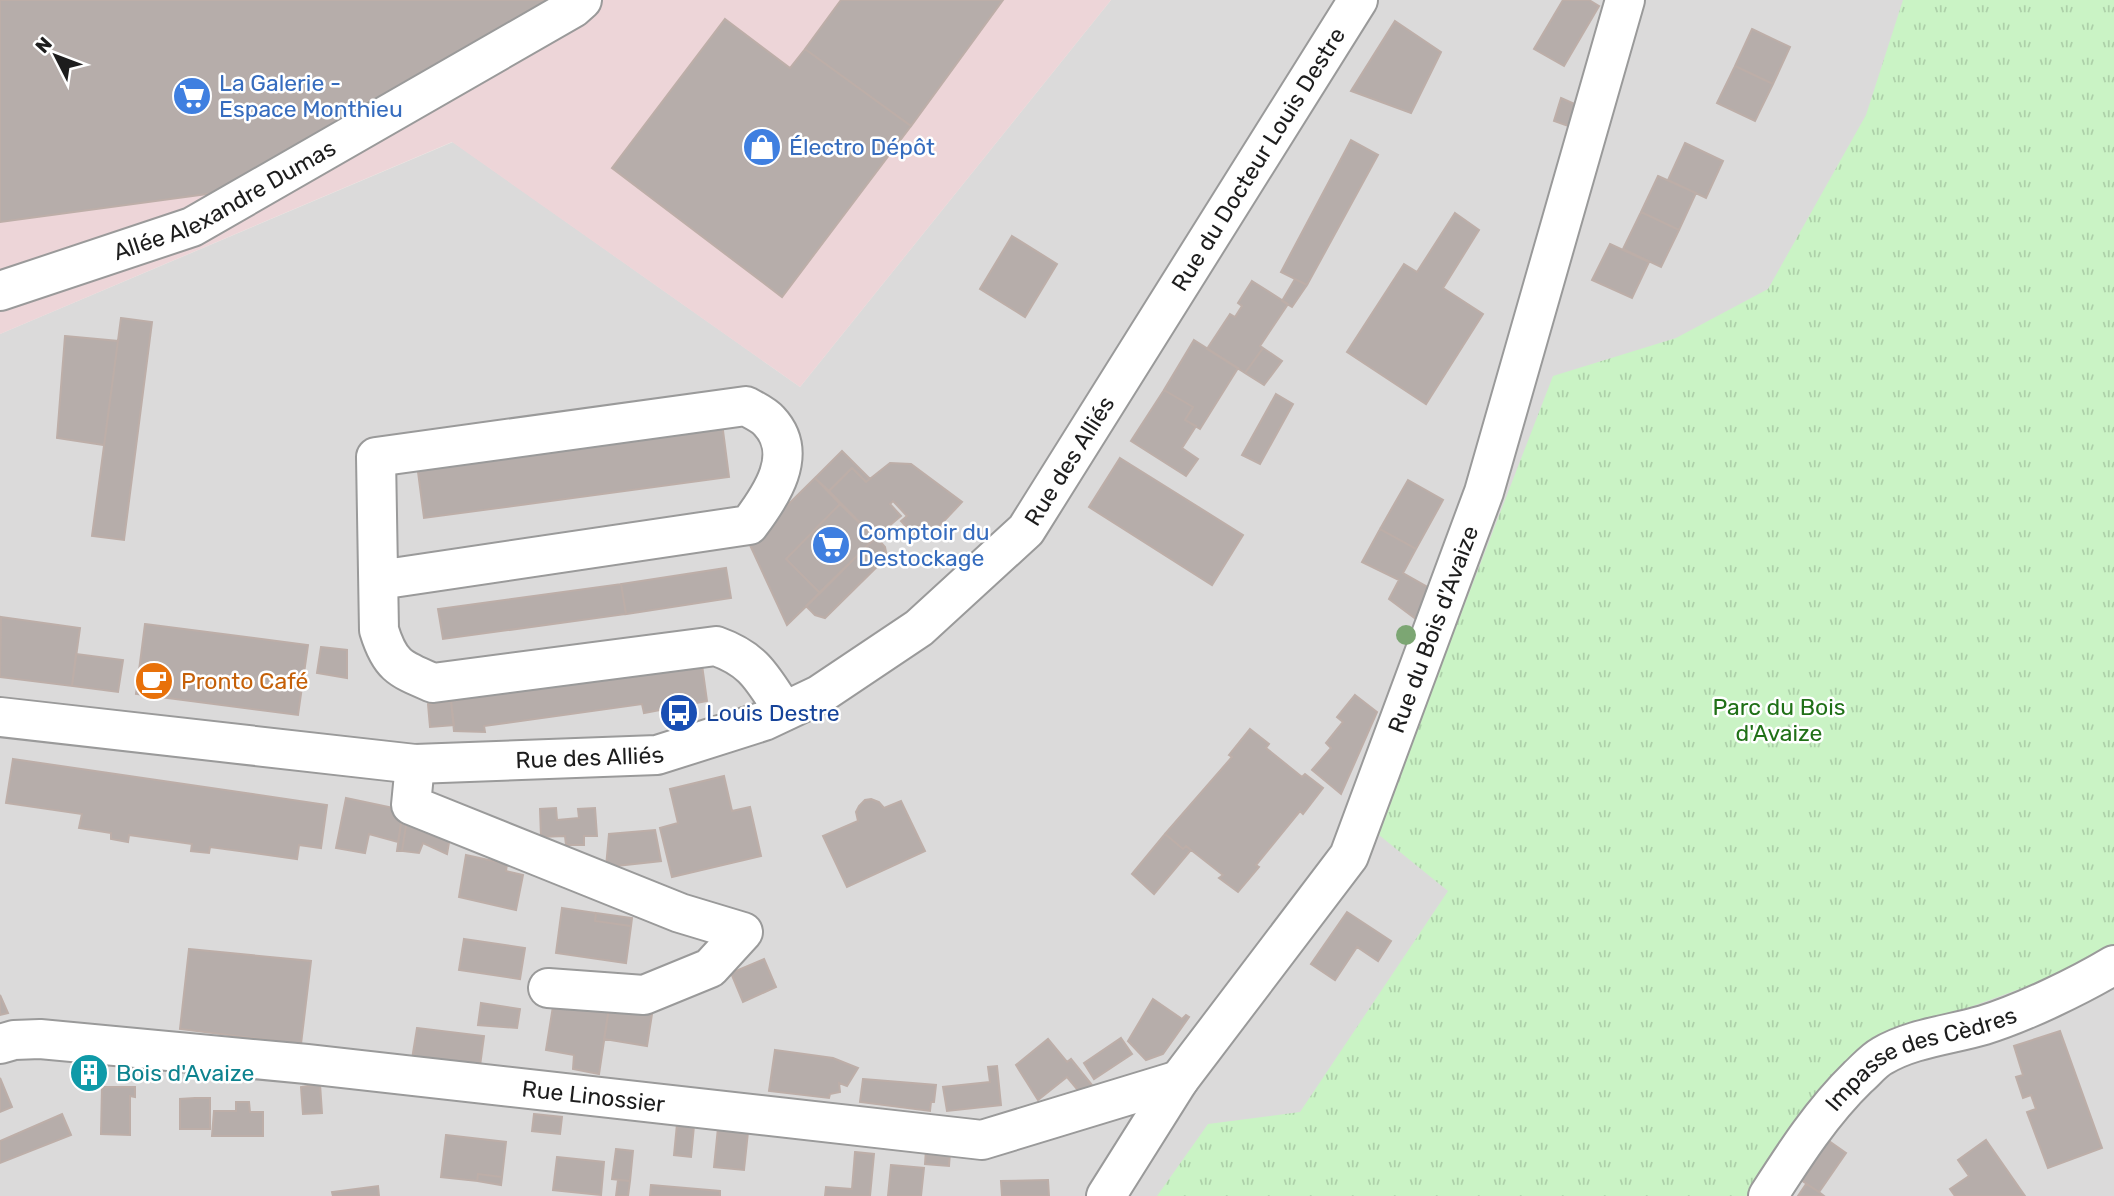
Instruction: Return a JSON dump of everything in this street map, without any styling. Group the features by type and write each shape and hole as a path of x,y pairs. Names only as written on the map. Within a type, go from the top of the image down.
{"street":[{"name":"Allée Alexandre Dumas","path":"0,291 192,227 573,8 582,0"},
{"name":"Rue du Docteur Louis Destre","path":"1159,317 1358,0"},
{"name":"Rue du Bois d'Avaize","path":"1106,1196 1179,1080 1349,856 1484,492 1625,0"},
{"name":"Rue des Alliés","path":"0,718 415,765 657,755 764,721 819,695 919,628 1026,530 1159,317"},
{"path":"379,580 750,525 770,497 782,467 782,442 769,420 746,406 376,457 379,630 386,651 401,669 433,683 716,646 736,653 756,668 784,711"},
{"path":"415,765 411,804 680,913 743,932 710,968 644,995 548,988"},
{"name":"Impasse des Cèdres","path":"1768,1196 1816,1125 1843,1092 1879,1058 1905,1044 1952,1035 1999,1019 2114,965"},
{"name":"Rue Linossier","path":"0,1044 14,1040 40,1039 307,1064 982,1140 1179,1080"}],"shaded area":[{"path":"0,0 1111,0 800,387 452,142 0,334"},
{"path":"1111,0 2114,0 2114,1196 0,1196 0,334 453,142 800,387"}],"green space":[{"name":"Parc du Bois d'Avaize","path":"1903,0 2114,0 2114,945 2085,965 1943,1017 1793,1132 1747,1196 1157,1196 1208,1124 1300,1112 1448,891 1379,835 1437,676 1553,376 1676,338 1768,289 1866,115"}],"building":[{"name":"La Galerie - Espace Monthieu","path":"0,0 547,0 222,192 0,222"},
{"path":"841,0 1003,0 911,126 805,49"},
{"path":"1563,0 1589,0 1599,6 1564,66 1534,49"},
{"name":"Électro Dépôt","path":"725,19 790,68 805,49 911,126 782,297 612,168"},
{"path":"1395,21 1441,52 1411,113 1351,91"},
{"path":"1752,29 1790,47 1773,84 1735,66"},
{"path":"1735,66 1773,84 1755,121 1717,103"},
{"path":"1561,98 1577,105 1571,127 1554,121"},
{"path":"1351,140 1378,155 1307,285 1281,272"},
{"path":"1685,143 1723,161 1706,198 1668,180"},
{"path":"1658,176 1696,193 1679,230 1641,212"},
{"path":"1641,212 1679,230 1661,267 1623,249"},
{"path":"1455,213 1479,230 1443,288 1483,314 1426,404 1347,352 1404,264 1417,272"},
{"path":"1012,236 1057,264 1025,317 980,289"},
{"path":"1610,244 1649,262 1632,298 1592,280"},
{"path":"1295,279 1307,285 1292,307 1282,301"},
{"path":"1252,281 1288,304 1245,373 1207,349 1230,314 1235,317 1242,306 1238,303"},
{"path":"121,318 152,322 124,540 92,536"},
{"path":"65,336 118,341 104,445 57,438"},
{"path":"1194,340 1238,368 1200,429 1185,420 1193,407 1164,390"},
{"path":"1263,348 1282,361 1264,385 1245,373"},
{"path":"1164,390 1193,407 1185,420 1196,426 1182,448 1198,459 1186,476 1131,441"},
{"path":"1276,394 1293,404 1260,464 1242,455"},
{"path":"722,423 729,477 424,518 417,464"},
{"path":"842,451 870,479 866,482 852,468 829,491 815,478"},
{"path":"1120,458 1243,535 1212,585 1089,507"},
{"path":"890,463 911,464 962,502 928,538 916,537 901,521 907,516 893,501 890,504 901,516 875,538 829,491 852,468 866,482"},
{"path":"815,478 840,504 786,559 820,593 787,625 749,543"},
{"path":"1408,480 1443,500 1416,549 1380,529"},
{"path":"840,504 875,538 820,593 786,559"},
{"path":"1380,529 1416,549 1403,573 1431,589 1420,622 1389,599 1399,580 1362,562"},
{"path":"876,537 885,547 887,557 825,618 815,615 806,606"},
{"path":"726,568 731,598 626,614 621,584"},
{"path":"621,584 626,614 443,639 438,609"},
{"path":"1,617 80,628 72,686 0,677"},
{"path":"145,624 308,645 298,715 136,694"},
{"path":"321,647 347,650 347,678 317,673"},
{"path":"76,654 123,660 118,692 72,686"},
{"path":"702,665 707,701 644,713 642,704 484,726 485,732 454,731 451,701"},
{"path":"1355,695 1377,712 1341,794 1312,770 1331,748 1326,743 1343,722 1337,717"},
{"path":"451,701 454,725 430,727 428,704"},
{"path":"1250,729 1269,744 1266,748 1302,777 1305,774 1323,788 1303,814 1300,811 1256,865 1259,867 1238,892 1219,878 1223,875 1186,846 1183,849 1165,834 1232,757 1229,755"},
{"path":"13,759 327,805 321,848 299,845 297,859 210,847 209,853 191,851 192,844 129,835 128,842 111,839 111,833 79,828 82,814 6,803"},
{"path":"724,776 732,811 750,807 761,856 672,877 660,828 678,823 670,789"},
{"path":"346,798 403,810 398,842 369,834 365,853 336,848"},
{"path":"871,799 884,808 901,801 925,851 847,887 823,836 858,821 856,812 859,806 865,800"},
{"path":"556,808 557,820 579,818 578,809 595,808 597,836 584,836 584,845 566,845 565,836 541,837 540,809"},
{"path":"403,810 408,813 402,851 397,851"},
{"path":"408,813 451,831 447,854 423,843 419,853 402,851"},
{"path":"655,830 661,861 606,867 609,834"},
{"path":"1165,834 1183,849 1186,846 1191,850 1154,894 1132,874"},
{"path":"466,855 507,864 506,871 523,875 516,910 459,897"},
{"path":"562,908 596,913 595,921 631,926 626,963 556,953"},
{"path":"1347,912 1391,941 1378,961 1357,947 1335,980 1311,964"},
{"path":"596,913 632,918 631,926 595,921"},
{"path":"464,939 525,948 520,979 459,970"},
{"path":"189,949 311,961 301,1044 180,1029"},
{"path":"764,959 776,987 743,1002 731,973"},
{"path":"0,995 8,1013 0,1015"},
{"path":"1153,999 1182,1019 1186,1015 1189,1017 1163,1054 1146,1060 1128,1041"},
{"path":"554,1000 609,1008 599,1074 573,1069 574,1055 546,1050"},
{"path":"481,1003 520,1009 517,1028 478,1025"},
{"path":"609,1008 652,1014 647,1046 604,1039"},
{"path":"417,1028 484,1036 480,1066 412,1059"},
{"path":"2060,1031 2102,1148 2048,1168 2027,1112 2036,1109 2031,1095 2023,1098 2016,1077 2023,1075 2014,1046"},
{"path":"1121,1038 1132,1054 1094,1079 1084,1063"},
{"path":"1048,1039 1067,1062 1071,1059 1096,1090 1082,1095 1067,1077 1038,1100 1016,1065"},
{"path":"775,1050 833,1058 858,1068 847,1086 839,1083 840,1092 830,1094 829,1098 769,1091"},
{"name":"Bois d'Avaize","path":"79,1066 100,1067 99,1080 79,1078"},
{"path":"997,1066 1001,1105 947,1111 943,1087 990,1082 988,1067"},
{"path":"0,1078 12,1107 0,1112"},
{"path":"863,1079 936,1085 934,1102 931,1102 930,1111 860,1102"},
{"path":"320,1084 322,1113 303,1114 301,1087"},
{"path":"102,1087 135,1087 135,1097 130,1096 130,1135 101,1134"},
{"path":"210,1098 210,1129 180,1129 180,1099"},
{"path":"236,1102 249,1102 250,1112 263,1112 263,1136 212,1136 214,1111 236,1111"},
{"path":"62,1114 71,1135 0,1163 0,1141"},
{"path":"534,1114 562,1117 560,1134 532,1131"},
{"path":"677,1124 694,1126 691,1157 674,1155"},
{"path":"718,1128 748,1132 744,1170 714,1167"},
{"path":"1819,1134 1846,1153 1819,1192 1792,1174"},
{"path":"446,1135 506,1142 502,1177 478,1174 477,1181 441,1177"},
{"path":"1986,1140 2025,1196 1955,1196 1950,1189 1969,1176 1958,1160"},
{"path":"616,1149 633,1151 630,1181 612,1179"},
{"path":"926,1149 950,1152 949,1166 925,1164"},
{"path":"855,1152 874,1154 870,1196 825,1196 826,1187 852,1189"},
{"path":"557,1157 604,1162 601,1195 553,1190"},
{"path":"891,1165 924,1168 921,1196 888,1196"},
{"path":"478,1174 502,1177 501,1185 477,1181"},
{"path":"618,1180 630,1181 628,1196 616,1196"},
{"path":"1048,1180 1049,1196 1002,1196 1001,1181"},
{"path":"1806,1184 1819,1192 1824,1196 1798,1196"},
{"path":"651,1185 720,1191 720,1196 650,1196"},
{"path":"378,1186 379,1196 333,1196 332,1192"}],"place":[{"name":"La Galerie - Espace Monthieu","path":"192,96"},
{"name":"Électro Dépôt","path":"762,147"},
{"name":"Comptoir du Destockage","path":"831,545"},
{"name":"Pronto Café","path":"154,681"},
{"name":"Louis Destre","path":"679,713"},
{"name":"Bois d'Avaize","path":"89,1073"}]}
